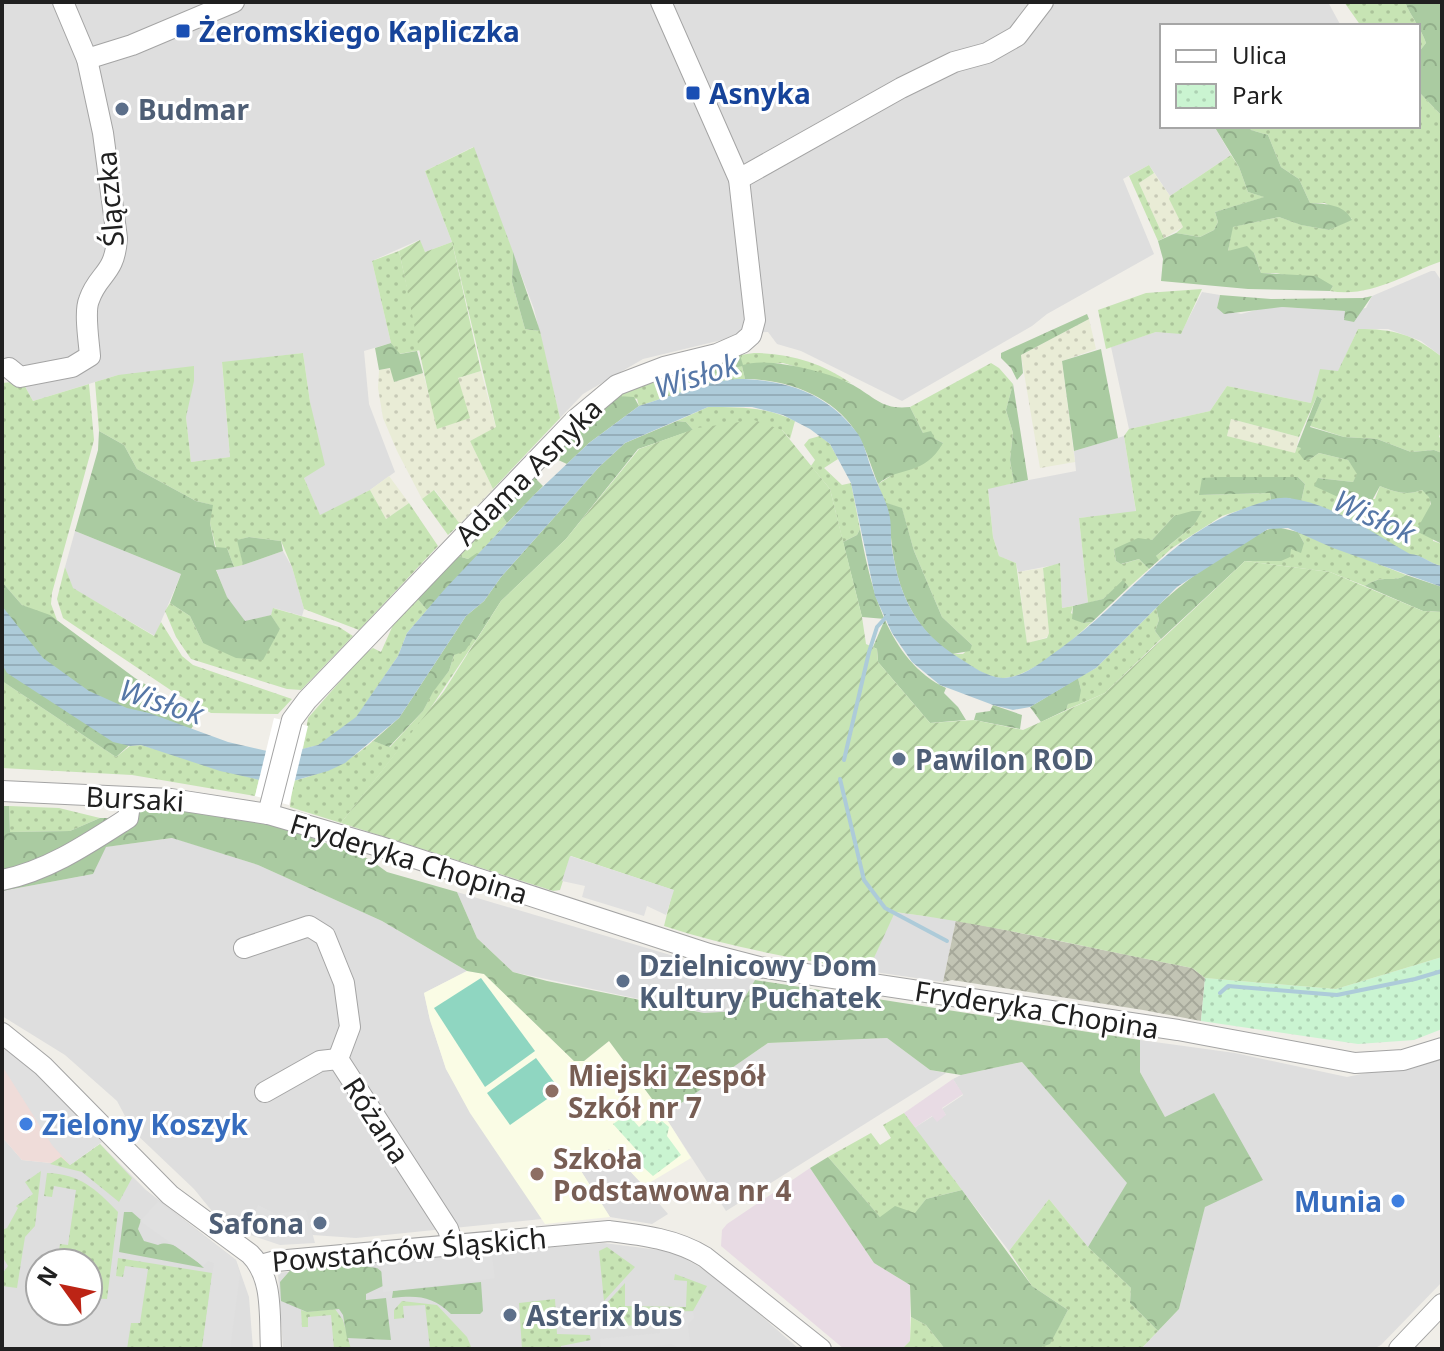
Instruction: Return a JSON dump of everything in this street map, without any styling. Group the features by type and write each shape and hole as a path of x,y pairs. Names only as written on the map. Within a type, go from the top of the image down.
{"street":[{"name":"Ślączka","path":"9,368 20,377 72,367 90,356 88,301 112,267 117,251 103,133 87,59 63,2"},
{"path":"87,59 132,45 234,2"},
{"name":"Adama Asnyka","path":"269,808 292,720 307,700 575,420 617,385 664,367 717,354 742,343 751,335 755,320 739,179 661,2"},
{"path":"739,179 901,88 954,62 987,53 1017,36 1043,2"},
{"name":"Bursaki","path":"2,791 171,799 269,808"},
{"path":"2,880 26,875 66,856 128,818 131,798"},
{"name":"Fryderyka Chopina","path":"269,808 709,954 759,967 1178,1030 1355,1063 1403,1060 1442,1048"},
{"name":"Różana","path":"244,948 309,926 325,936 344,983 350,1027 338,1059 448,1229 453,1244"},
{"name":"Powstańców Śląskich","path":"2,1033 43,1066 170,1195 261,1265 276,1261 609,1231 644,1235 689,1247 821,1349"},
{"path":"265,1092 320,1061 338,1059"},
{"path":"261,1265 267,1281 271,1349"},
{"path":"1399,1349 1442,1304"}],"shaded area":[{"path":"2,2 1328,2 1340,24 1160,24 1160,128 1215,128 1231,155 1170,196 1149,165 1123,179 1154,254 902,401 801,351 777,344 768,332 738,333 722,340 643,359 583,394 560,418 534,309 473,147 425,171 452,242 425,252 419,240 372,261 391,343 364,351 369,404 395,472 370,490 320,516 304,478 310,402 303,353 222,363 230,457 191,462 186,417 118,375 33,401 22,381 8,382 2,363"},
{"path":"1154,173 1170,196 1183,227 1164,238 1139,183"},
{"path":"1435,271 1442,282 1442,357 1421,341 1388,329 1358,329 1338,372 1311,403 1227,386 1210,411 1129,429 1111,347 1156,332 1181,333 1202,292 1220,295 1217,308 1241,314 1282,307 1346,311 1366,308 1372,296"},
{"path":"1089,319 1096,349 1062,361 1075,462 1040,468 1021,355"},
{"path":"391,368 394,382 423,373 438,428 458,378 481,371 496,428 470,441 493,489 460,524 435,490 422,499 397,451 383,418 378,388 379,370"},
{"path":"1231,419 1299,437 1295,454 1227,436"},
{"path":"1124,436 1136,512 1079,518 1088,603 1062,608 1060,564 1018,572 1016,563 999,556 993,537 988,488 1076,471 1074,451"},
{"path":"389,476 409,503 386,519 370,490"},
{"path":"75,531 181,574 155,636 72,588 65,567"},
{"path":"283,551 292,567 304,609 302,616 274,608 271,615 245,622 227,598 216,569 243,565"},
{"path":"1043,568 1049,633 1047,637 1027,644 1018,572"},
{"path":"173,838 258,865 382,921 467,971 424,993 430,1020 446,1069 542,1219 356,1238 240,1230 216,1216 194,1189 133,1131 117,1101 65,1055 2,1016 2,891 93,874 105,847"},
{"path":"570,856 674,890 666,915 647,906 644,916 582,897 585,886 562,881"},
{"path":"457,892 755,980 737,1011 704,1013 513,972 477,938"},
{"path":"894,912 956,920 943,982 868,971"},
{"path":"956,920 1192,968 1205,978 1201,1021 952,980 943,982"},
{"name":"Miejski Zespół Szkół nr 7","path":"467,971 484,974 574,1061 584,1061 609,1041 664,1115 691,1158 644,1186 609,1149 586,1167 580,1160 576,1163 610,1217 545,1224 470,1113 446,1069 430,1020 424,993"},
{"path":"887,1038 930,1070 946,1073 726,1211 664,1115 768,1043"},
{"path":"1140,1040 1235,1053 1347,1077 1442,1057 1442,1282 1381,1345 1373,1349 1141,1349 1179,1309 1205,1206 1165,1117 1140,1072"},
{"path":"2,1047 26,1067 70,1165 22,1160 2,1137"},
{"path":"2,1048 25,1062 102,1142 70,1165 52,1145 2,1070"},
{"path":"1022,1062 1128,1184 1088,1247 1049,1199 1009,1251 914,1128 933,1116 946,1115 942,1109 963,1095 953,1079"},
{"path":"953,1079 963,1094 942,1108 946,1115 937,1122 932,1116 914,1128 904,1113"},
{"path":"2,1137 22,1160 70,1165 100,1144 146,1190 236,1260 249,1297 253,1349 2,1349"},
{"path":"609,1149 668,1214 652,1224 610,1217 576,1163 580,1160 586,1167"},
{"path":"810,1168 874,1263 910,1285 910,1341 902,1349 844,1349 721,1246 722,1230 727,1224"},
{"path":"158,1201 236,1260 240,1274 230,1349 202,1349 214,1263 208,1261 203,1266 140,1221"},
{"path":"258,1205 276,1214 306,1210 315,1243 280,1245 247,1234"},
{"path":"604,1243 678,1255 700,1267 742,1299 799,1349 283,1349 278,1273 380,1261"},
{"path":"492,1254 495,1278 383,1292 381,1267"},
{"path":"693,1312 694,1318 688,1325 691,1349 681,1349 671,1344 601,1349 600,1339 660,1333 660,1313"}],"green space":[{"path":"1344,2 1405,2 1417,24 1360,24"},
{"path":"1405,2 1440,2 1442,116 1420,93 1420,50 1426,43 1420,24 1417,24"},
{"path":"1420,30 1426,43 1420,50"},
{"path":"1420,93 1442,116 1442,261 1388,284 1345,292 1330,291 1333,286 1276,273 1261,273 1254,253 1228,252 1232,227 1279,217 1329,230 1352,219 1325,203 1310,203 1299,179 1281,167 1268,135 1251,130 1420,128"},
{"path":"1215,128 1250,128 1268,135 1281,167 1299,179 1310,203 1339,208 1349,215 1352,220 1329,230 1279,217 1233,227 1228,251 1247,246 1254,253 1261,273 1316,276 1333,286 1330,291 1248,289 1161,281 1163,259 1158,241 1176,233 1200,237 1214,230 1218,222 1215,212 1264,197 1248,192 1239,167"},
{"path":"474,147 513,252 512,282 525,329 540,331 560,418 493,489 470,441 496,427 452,242 425,171"},
{"path":"1231,155 1248,192 1265,197 1215,212 1218,222 1214,230 1200,237 1176,233 1183,227 1170,196"},
{"path":"1149,165 1154,173 1139,183 1164,238 1158,241 1129,176"},
{"path":"420,240 425,252 452,242 481,371 458,378 470,418 437,429 399,251"},
{"path":"399,251 421,350 399,354 391,343 372,261"},
{"path":"513,252 540,331 525,329 512,282"},
{"path":"1202,289 1181,334 1156,332 1106,349 1098,310 1146,293"},
{"path":"1220,295 1271,299 1372,296 1354,322 1344,320 1345,311 1282,307 1224,314 1217,308"},
{"path":"1087,314 1089,319 1021,355 1023,373 1017,380 1001,358 1001,353"},
{"path":"1358,329 1403,334 1442,357 1442,428 1439,437 1442,439 1442,453 1434,450 1411,452 1377,439 1344,437 1310,426 1322,399 1317,396 1299,437 1231,419 1227,436 1295,453 1297,447 1302,448 1309,460 1319,453 1348,460 1358,474 1353,482 1318,478 1352,498 1375,499 1380,486 1411,493 1422,490 1430,497 1433,541 1442,544 1442,566 1410,555 1343,516 1301,502 1305,484 1298,477 1203,478 1200,495 1270,493 1271,500 1222,516 1159,560 1155,557 1194,525 1174,516 1152,540 1114,549 1116,561 1122,564 1139,559 1149,569 1129,587 1123,581 1103,599 1088,603 1079,518 1136,511 1124,436 1129,429 1210,411 1227,386 1311,403 1320,369 1338,371"},
{"path":"391,343 400,354 417,351 423,373 394,382 390,368 379,370 375,348"},
{"path":"1101,349 1118,438 1074,451 1062,361"},
{"path":"303,353 310,402 325,465 304,478 320,515 370,490 386,519 409,503 438,546 359,630 304,609 281,541 249,537 238,540 243,565 234,567 227,548 216,548 210,523 212,505 196,501 137,469 124,445 99,431 95,382 118,375 194,366 186,417 191,462 230,457 222,362"},
{"path":"754,353 805,360 851,383 783,363 742,366 745,379 712,382 639,406 637,399 617,396 651,379 708,364 708,372 730,370 742,365 740,355"},
{"path":"740,355 743,365 767,362 815,371 843,380 886,405 910,407 923,433 931,431 935,439 943,443 928,461 878,484 859,437 850,423 825,401 778,382 745,379 742,366 710,375 708,364"},
{"path":"991,363 1013,384 1006,410 1013,433 1010,460 1014,483 988,489 993,537 999,556 1016,563 1027,643 1047,638 1049,633 1043,568 1060,563 1062,608 1073,606 1071,613 1083,623 1092,622 1037,665 1013,677 1002,678 982,672 952,654 963,654 972,645 942,617 914,551 902,509 884,502 878,484 943,443 923,433 910,407"},
{"path":"22,381 33,401 89,384 94,440 52,593 51,604 57,620 22,605 2,582 2,383"},
{"path":"1013,384 1028,480 1014,483 1010,460 1013,433 1006,410"},
{"path":"617,396 634,397 639,406 589,443 567,464 556,459 554,453 576,429"},
{"path":"1317,396 1322,399 1310,427 1344,437 1377,439 1411,452 1434,450 1442,453 1442,544 1416,531 1431,504 1422,490 1411,493 1380,486 1369,506 1352,498 1349,502 1314,486 1318,478 1353,482 1357,474 1348,460 1319,453 1304,460 1299,453 1301,448 1297,447"},
{"path":"708,407 764,410 795,421 790,439 782,430 693,430 686,422 677,421"},
{"path":"754,420 782,430 830,489 866,644 877,649 878,662 930,723 974,720 1023,730 1105,693 1245,561 1330,572 1423,611 1442,612 1442,957 1336,989 1205,978 1192,968 1007,930 895,912 868,971 740,947 664,926 673,890 571,856 560,890 553,891 341,823 444,691 501,601 566,539 639,449 697,428"},
{"path":"677,421 686,422 693,430 638,449 566,539 501,601 476,640 473,639 465,651 454,655 449,671 423,711 389,747 373,741 399,718 466,616 484,601 501,577 599,467 625,443"},
{"path":"99,431 124,445 137,469 196,501 213,505 210,523 215,547 227,548 234,567 216,570 227,597 245,621 271,615 280,629 263,660 236,658 203,643 190,616 170,603 181,574 75,531 98,450"},
{"path":"820,436 830,444 838,459 824,468 842,485 851,483 860,529 857,535 843,542 830,489 811,466 815,460 804,445 809,439"},
{"path":"538,469 542,473 537,480 543,486 507,523 498,510"},
{"path":"1298,477 1305,484 1301,502 1288,498 1271,500 1270,493 1199,495 1202,478"},
{"path":"434,490 460,524 448,535 422,499"},
{"path":"884,502 902,508 914,551 942,617 972,645 970,651 952,654 927,633 910,607 894,562"},
{"path":"498,510 507,523 479,554 468,559 458,556"},
{"path":"1202,511 1194,525 1156,556 1159,560 1149,569 1139,559 1121,564 1116,561 1114,549 1138,538 1152,540 1174,516"},
{"path":"1277,527 1298,532 1304,543 1301,553 1291,549 1290,557 1281,561 1245,561 1161,639 1155,631 1159,620 1156,608 1231,549"},
{"path":"860,529 876,597 885,619 862,617 843,542 857,535"},
{"path":"1298,532 1406,575 1377,580 1365,586 1330,572 1245,561 1304,543"},
{"path":"249,537 281,541 283,551 243,565 237,540"},
{"path":"477,553 427,610 415,596 458,556 468,559"},
{"path":"65,567 73,588 154,636 161,622 182,656 193,665 292,699 278,714 211,713 175,693 63,618 57,599"},
{"path":"1406,575 1442,587 1442,612 1423,611 1365,586 1377,580"},
{"path":"1123,580 1129,587 1092,622 1072,619 1073,606 1103,599"},
{"path":"2,582 22,605 50,615 135,678 199,717 187,735 154,723 116,757 2,681"},
{"path":"415,596 427,610 407,633 398,656 356,718 318,745 303,749 308,718 363,655 373,648 381,652 397,616"},
{"path":"170,603 190,616 203,643 280,630 271,615 273,608 339,627 353,636 301,690 287,689 191,659 176,637 165,611"},
{"path":"1156,608 1159,620 1155,631 1161,639 1105,693 1066,710 1081,690 1078,678 1096,668"},
{"path":"885,619 910,660 926,676 946,688 944,693 966,720 930,723 878,662 877,649 873,647"},
{"path":"473,639 476,640 426,715 341,823 290,807 293,781 336,766 373,741 390,747 423,711 433,691 449,671 454,655"},
{"path":"1078,678 1081,690 1079,701 1068,704 1066,710 1041,722 1030,707"},
{"path":"2,681 116,757 130,746 141,745 259,779 255,796 132,775 2,768"},
{"path":"993,705 1022,715 1020,729 974,720 976,713 990,711"},
{"path":"131,798 260,819 369,859 387,872 457,892 477,938 513,972 547,981 704,1013 737,1011 755,980 1140,1040 1140,1072 1165,1117 1214,1093 1263,1180 1205,1207 1179,1309 1158,1331 1130,1303 1131,1288 1088,1247 1127,1183 1022,1062 961,1075 930,1070 887,1038 768,1043 664,1115 609,1041 584,1061 574,1061 484,974 467,971 382,921 258,865 172,838 106,847 93,874 2,891 2,806 9,806 10,832 70,831 100,818 128,818"},
{"path":"9,806 59,808 100,818 70,831 10,832"},
{"path":"1442,957 1442,1029 1414,1040 1358,1044 1201,1021 1205,978 1336,989"},
{"path":"481,978 535,1051 485,1087 434,1008"},
{"path":"536,1058 560,1090 510,1125 487,1093"},
{"path":"904,1113 962,1190 926,1199 915,1214 880,1217 828,1157 871,1133 880,1145 891,1138 883,1125"},
{"path":"628,1114 639,1127 651,1117 657,1124 662,1121 669,1127 667,1136 681,1155 653,1176 643,1167 643,1157 613,1124"},
{"path":"100,1144 132,1178 119,1202 82,1172 50,1164 61,1157 70,1165"},
{"path":"828,1157 880,1217 895,1206 915,1213 926,1199 962,1190 1032,1286 1068,1310 1050,1344 1036,1349 945,1349 926,1325 911,1317 910,1285 874,1263 810,1168"},
{"path":"41,1171 35,1226 25,1237 17,1288 2,1286 2,1274 8,1266 2,1256 2,1230 7,1228 18,1208 16,1206 33,1194 25,1182"},
{"path":"47,1173 69,1176 87,1184 118,1212 107,1299 104,1299 104,1247 60,1247 60,1244 68,1245 76,1190 54,1186 52,1197 44,1196"},
{"path":"1049,1199 1088,1247 1131,1288 1130,1303 1158,1331 1141,1349 1036,1349 1050,1343 1068,1310 1032,1286 1009,1251"},
{"path":"124,1212 132,1212 141,1220 138,1229 144,1241 176,1246 204,1268 119,1252"},
{"path":"607,1247 635,1267 604,1301 599,1251"},
{"path":"118,1258 212,1273 202,1349 127,1349 131,1323 140,1323 148,1269 125,1266 123,1277 116,1276"},
{"path":"338,1263 377,1268 386,1275 383,1286 366,1294 366,1300 386,1298 391,1340 347,1338 339,1309 307,1312 281,1301 280,1282 294,1266"},
{"path":"675,1274 707,1286 693,1311 656,1312 655,1325 611,1326 606,1322 603,1307 625,1283 625,1306 686,1307 687,1281 674,1280"},
{"path":"481,1282 483,1311 480,1314 451,1314 438,1303 424,1298 392,1298 393,1291"},
{"path":"555,1299 557,1334 590,1335 591,1340 561,1346 561,1349 522,1349 519,1303"},
{"path":"402,1301 437,1305 467,1337 472,1349 430,1349 425,1305 403,1306 404,1318 394,1319 394,1310"},
{"path":"335,1309 343,1320 351,1349 334,1349 331,1315 308,1317 308,1327 302,1327 301,1310"},
{"path":"911,1317 926,1325 945,1349 902,1349 910,1341"}],"water":[{"path":"737,379 772,382 804,391 833,408 858,434 886,503 895,567 912,612 944,648 991,676 1011,677 1034,667 1085,630 1150,570 1195,534 1220,519 1274,499 1289,498 1321,506 1410,554 1442,566 1442,587 1333,548 1288,528 1268,529 1177,587 1096,668 1030,707 1013,710 940,685 912,662 892,633 875,596 851,483 830,444 783,415 752,407 708,407 625,443 599,467 501,577 484,601 466,616 399,718 345,763 328,771 293,781 260,780 220,771 141,745 113,742 7,673 2,664 2,606 43,658 89,691 127,708 228,742 267,751 318,745 356,717 398,656 407,633 444,590 533,496 589,443 639,406 712,382"}],"pier":[{"path":"274,718 308,726 289,805 255,796"}],"waterway":[{"path":"844,760 869,652 877,627 888,615"},
{"path":"840,779 864,880 885,908 947,941"},
{"path":"1220,993 1228,986 1337,995 1442,971"}],"place":[{"name":"Żeromskiego Kapliczka","path":"183,31"},
{"name":"Asnyka","path":"693,93"},
{"name":"Budmar","path":"122,109"},
{"name":"Pawilon ROD","path":"899,759"},
{"name":"Dzielnicowy Dom Kultury Puchatek","path":"623,981"},
{"name":"Miejski Zespół Szkół nr 7","path":"552,1091"},
{"name":"Zielony Koszyk","path":"26,1124"},
{"name":"Szkoła Podstawowa nr 4","path":"537,1174"},
{"name":"Munia","path":"1398,1201"},
{"name":"Safona","path":"320,1223"},
{"name":"Asterix bus","path":"510,1315"}],"water label":[{"name":"Wisłok","path":"696,375"},
{"name":"Wisłok","path":"1375,516"},
{"name":"Wisłok","path":"162,701"}]}
